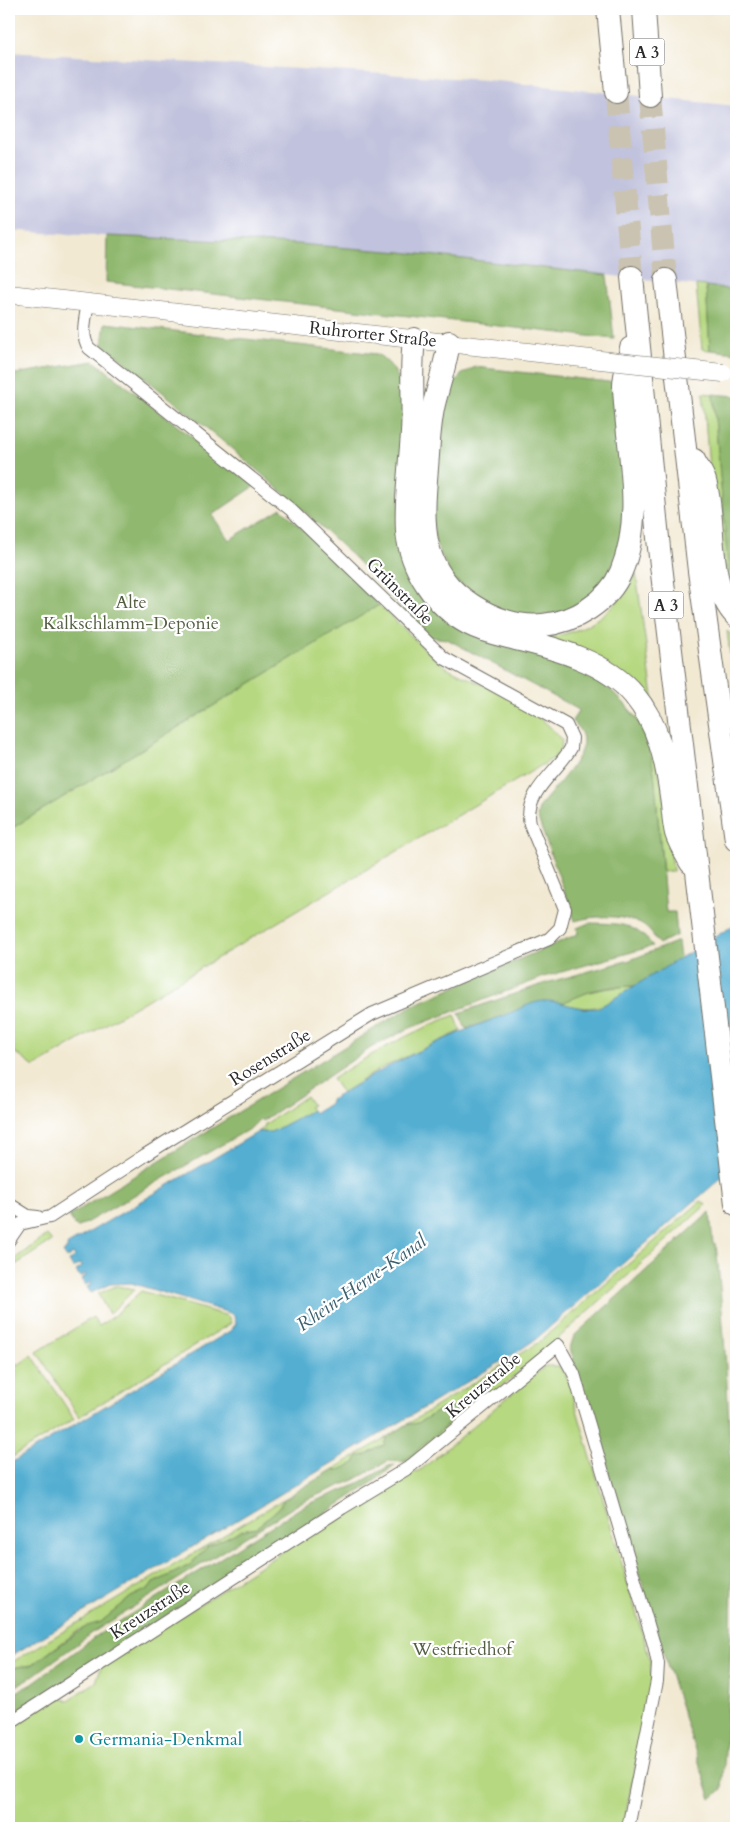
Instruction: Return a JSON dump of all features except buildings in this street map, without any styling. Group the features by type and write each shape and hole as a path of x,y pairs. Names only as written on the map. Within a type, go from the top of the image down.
{"highway":[{"name":"A 3","path":"608,9 616,92"},
{"name":"A 3","path":"644,9 650,96"},
{"name":"A 3","path":"632,277 659,548 736,1204"},
{"name":"A 3","path":"666,280 700,571 736,840"},
{"path":"449,342 434,402 429,436 423,514 427,545 433,564 443,579 464,600 486,614 511,622 540,625 558,623 575,617 598,602 610,590 621,573 635,511 624,384 636,331"},
{"path":"414,339 412,356 414,400 407,496 407,532 422,580 441,602 469,624 487,631 554,648 580,658 597,666 633,693 652,722 661,745 668,771 676,834 699,879"},
{"path":"685,444 705,480 717,570 723,595 736,616"}],"main road":[{"name":"Ruhrorter Straße","path":"9,294 729,374"}],"street":[{"name":"Grünstraße","path":"88,303 85,326 88,348 290,509 444,658 566,725 572,738 571,748 533,796 529,812 530,824 564,904 562,923"},
{"name":"Rosenstraße","path":"9,1240 20,1224 50,1217 145,1155 372,1014 549,940 562,923"},
{"path":"9,1204 28,1216 41,1218"},
{"name":"Kreuzstraße","path":"9,1723 342,1508 408,1468 558,1345 574,1374 658,1664 657,1681 628,1828"}],"shaded area":[{"path":"9,52 487,80 736,106 736,290 401,252 297,244 57,234 9,230"}],"green space":[{"path":"107,236 297,244 401,252 607,275 614,339 106,282"},
{"path":"696,285 706,286 710,350 702,349"},
{"path":"706,286 736,290 736,353 710,350"},
{"path":"105,323 377,354 389,364 397,375 405,403 398,533 550,658 580,670 608,687 625,704 640,725 650,751 654,772 666,912 675,912 677,935 659,944 646,928 628,919 601,917 575,921 537,816 540,806 573,765 582,748 582,735 572,721 579,710 447,639 429,637 351,555 282,492 223,441 102,344"},
{"name":"Alte Kalkschlamm-Deponie","path":"94,361 255,486 212,515 229,540 281,508 379,605 9,830 9,375"},
{"path":"475,367 618,383 626,472 620,544 609,574 592,595 566,611 540,616 516,614 491,607 451,576 436,544 431,513 445,395 462,374"},
{"path":"703,393 713,394 728,567 736,591 736,605 729,593 710,480"},
{"path":"713,394 736,396 736,591 728,567"},
{"path":"636,573 655,711 548,637 576,630 600,617 621,597"},
{"path":"379,605 446,667 509,698 539,717 562,741 561,748 554,758 34,1067 9,1048 9,830"},
{"path":"727,631 736,639 736,698"},
{"path":"625,704 642,724 653,746 666,806 673,871 663,872 654,772"},
{"path":"589,923 617,924 632,928 646,938 653,946 544,977 410,1028 372,1047 262,1121 260,1119 251,1128 77,1228 69,1216 411,1006 578,934 577,928"},
{"path":"678,941 680,959 636,986 612,987 591,991 560,1004 544,1001 466,1029 459,1013 546,983 630,960"},
{"path":"636,986 600,1006 584,1008 560,1004 596,990"},
{"path":"455,1015 461,1031 382,1068 342,1093 332,1079 392,1044"},
{"path":"306,1096 312,1105 308,1107 312,1110 271,1132 258,1132 265,1127 264,1125"},
{"path":"701,1201 706,1205 540,1355 408,1462 403,1462 460,1414 461,1410 441,1409 418,1423 406,1425 539,1342"},
{"path":"710,1212 713,1244 716,1244 727,1380 732,1516 730,1653 722,1789 711,1799 669,1671 570,1348 574,1336"},
{"path":"47,1235 52,1241 9,1269 9,1263"},
{"path":"116,1286 135,1289 109,1314 98,1294"},
{"path":"141,1291 228,1316 231,1323 79,1417 37,1352 93,1317 99,1326 116,1314"},
{"path":"32,1355 74,1419 9,1459 9,1366 15,1362 18,1365"},
{"name":"Westfriedhof","path":"545,1366 559,1366 568,1379 650,1660 652,1682 623,1828 9,1828 9,1730 54,1698 69,1700 96,1682 101,1667 386,1486 422,1469"},
{"path":"454,1407 461,1410 460,1414 403,1462 388,1461 354,1480 303,1501 95,1631 27,1680 9,1690 9,1672 17,1667 32,1665 87,1626 101,1622 131,1597 190,1565 207,1547 242,1530 257,1527 279,1508 284,1499 332,1470 337,1471 355,1463 358,1456 366,1455 384,1445 387,1437 406,1425 418,1423 441,1409"},
{"path":"387,1437 384,1445 352,1465 345,1469 332,1470"},
{"path":"395,1465 369,1485 9,1717 9,1696 30,1685 98,1635 305,1505 356,1485 389,1466"},
{"path":"284,1499 279,1508 257,1527 242,1530 207,1547 190,1565 131,1597 101,1622 79,1630 32,1665 17,1667 9,1672 9,1664"}],"water":[{"name":"Rhein-Herne-Kanal","path":"736,924 736,1165 536,1339 517,1352 9,1657 9,1464 230,1331 236,1324 234,1316 230,1313 131,1283 110,1284 91,1293 87,1287 92,1284 91,1282 85,1285 81,1279 86,1276 85,1274 80,1277 76,1271 82,1267 80,1264 73,1268 69,1261 75,1257 73,1254 67,1258 63,1252 68,1248 66,1246 258,1132 271,1132 312,1110 315,1113 352,1087 416,1053 534,1003 551,1001 586,1008 600,1007"}],"tunnel":[{"path":"616,92 632,277"},
{"path":"650,96 666,280"}],"place":[{"name":"Germania-Denkmal","path":"79,1739"}]}
